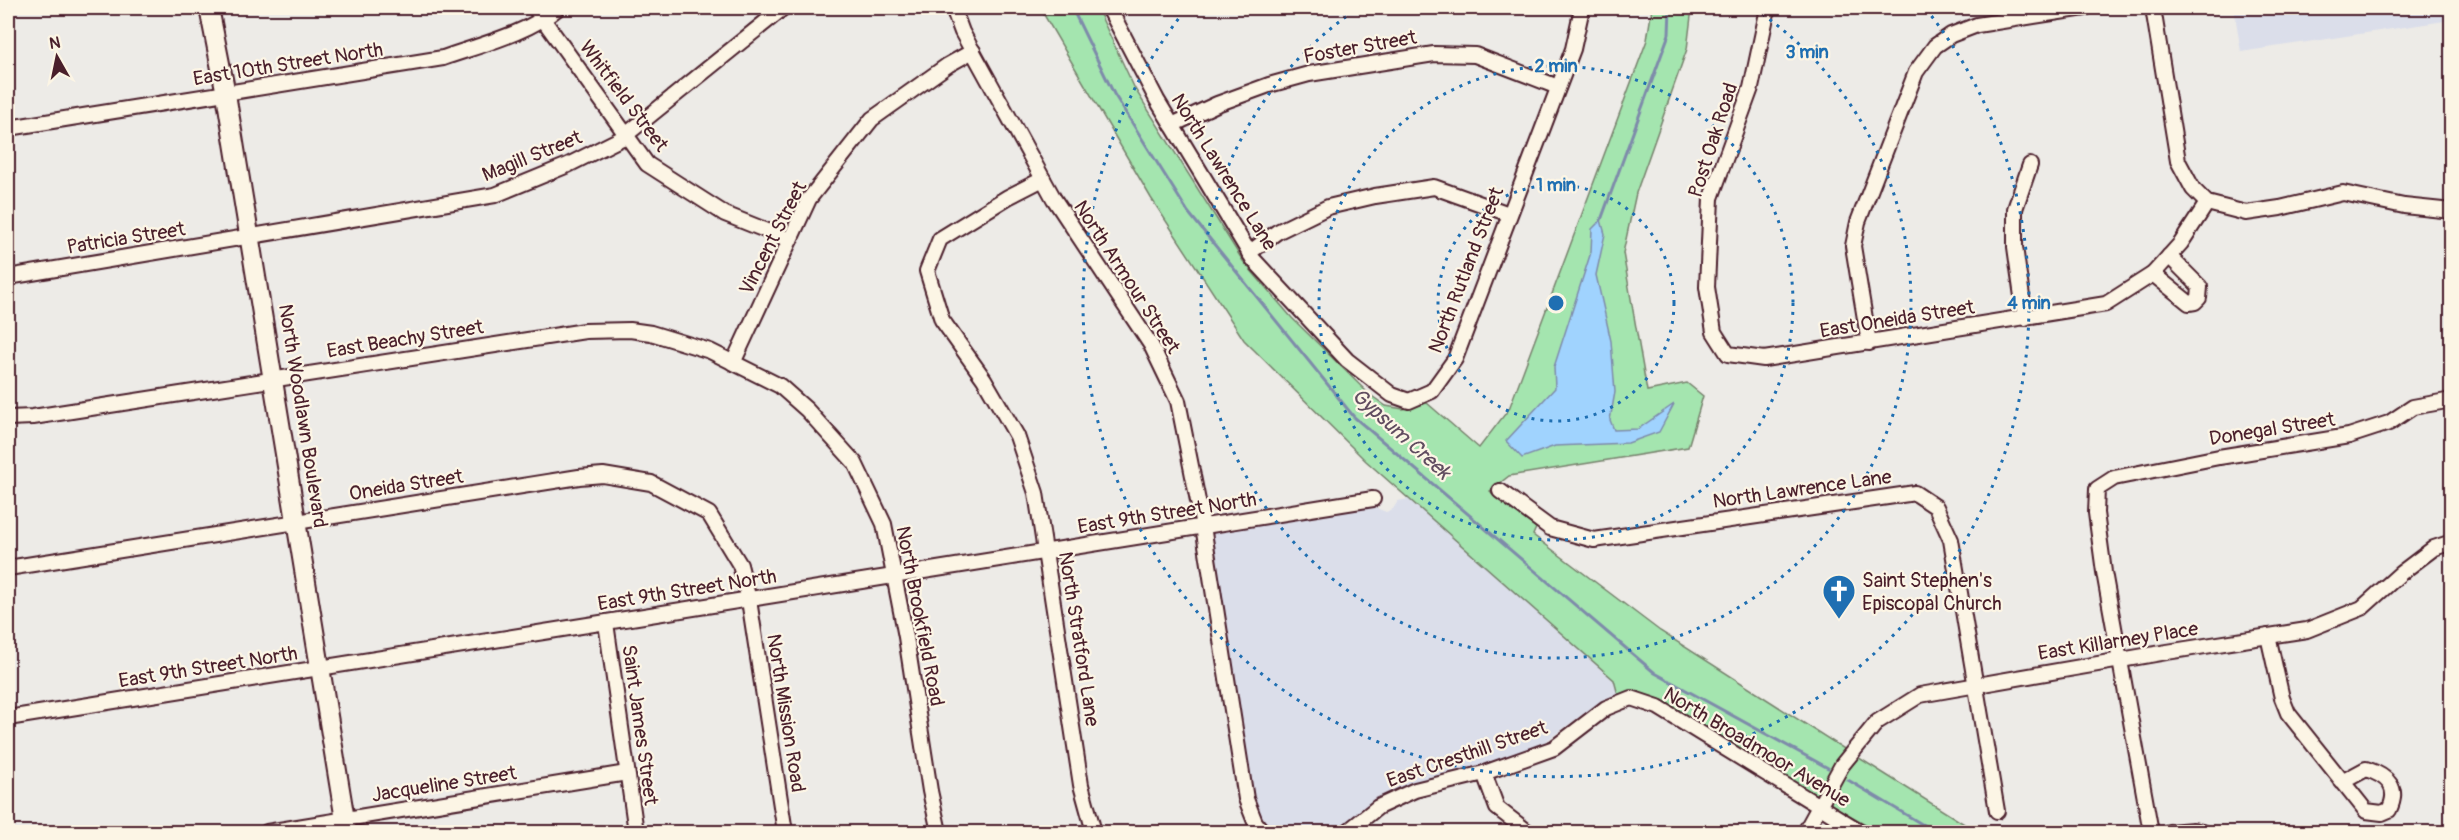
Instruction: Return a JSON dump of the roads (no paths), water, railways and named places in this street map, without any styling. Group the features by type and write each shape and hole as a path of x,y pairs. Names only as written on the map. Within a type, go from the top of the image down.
{"main road":[{"name":"North Woodlawn Boulevard","path":"209,8 226,94 298,522 346,826"}],"street":[{"name":"East 10th Street North","path":"15,127 442,58 500,39 539,13 558,8"},
{"name":"Magill Street","path":"250,237 495,195 568,165 625,135 783,8"},
{"name":"North Armour Street","path":"953,8 973,51 1053,199 1151,345 1178,401 1203,526 1246,799 1255,822 1263,832"},
{"name":"North Lawrence Lane","path":"1108,8 1172,126 1250,253 1347,360 1392,395 1408,401 1415,398"},
{"name":"North Rutland Street","path":"1415,398 1432,391 1455,359 1573,49 1582,8"},
{"name":"Post Oak Road","path":"1728,354 1714,332 1707,287 1711,198 1751,88 1768,8"},
{"path":"1869,343 1853,246 1858,222 1916,72 1935,46 1951,35 1977,25 2085,8"},
{"path":"2153,8 2178,161 2193,189 2207,203 2246,213 2343,194 2404,206 2451,211"},
{"name":"Whitfield Street","path":"539,13 647,164 725,214 790,240"},
{"name":"Vincent Street","path":"733,363 809,199 872,119 948,65 973,51"},
{"name":"Foster Street","path":"1172,126 1216,104 1279,82 1434,54 1476,55 1558,87"},
{"path":"2025,318 2015,247 2015,209 2030,165"},
{"name":"North Stratford Lane","path":"1043,179 1008,197 940,240 927,271 942,320 984,379 1017,436 1035,494 1046,552 1081,786 1094,832"},
{"path":"1250,253 1277,232 1328,207 1375,196 1434,187 1509,214"},
{"name":"East Oneida Street","path":"1728,354 1764,359 2106,304 2153,274 2181,243 2207,203"},
{"name":"Patricia Street","path":"8,277 250,237"},
{"path":"2153,274 2189,303 2199,298 2200,287 2169,256"},
{"name":"East Beachy Street","path":"8,418 33,417 585,331 630,330 651,333 710,351 733,363"},
{"name":"North Brookfield Road","path":"733,363 780,386 807,410 855,463 884,524 939,832"},
{"name":"Donegal Street","path":"2121,660 2096,513 2097,489 2114,478 2219,457 2349,436 2389,423 2414,407 2451,400"},
{"name":"Oneida Street","path":"8,568 603,475 659,487 709,514 740,565 749,600"},
{"name":"North Lawrence Lane","path":"1500,491 1550,528 1594,540 1915,493 1936,507 1951,540 1997,811"},
{"name":"East 9th Street North","path":"8,718 1373,499"},
{"name":"East Killarney Place","path":"1819,808 1842,765 1876,722 1920,695 2307,630 2362,608 2401,573 2434,548 2451,542"},
{"name":"North Mission Road","path":"749,600 785,832"},
{"name":"Saint James Street","path":"606,622 636,832"},
{"path":"2268,636 2282,698 2288,713 2342,782"},
{"path":"2121,660 2151,832"},
{"name":"North Broadmoor Avenue","path":"1631,698 1658,707 1861,832"},
{"name":"East Cresthill Street","path":"1347,832 1378,807 1415,790 1484,773 1554,748 1606,708 1631,698"},
{"name":"Jacqueline Street","path":"267,832 346,826 627,773"},
{"path":"1484,773 1497,808 1528,832"},
{"path":"1805,832 1819,808"},
{"path":"2169,832 2193,830 2202,832"}],"water":[{"path":"1601,220 1605,234 1596,275 1611,341 1615,392 1610,420 1614,430 1638,429 1674,404 1659,432 1628,443 1555,446 1522,458 1506,441 1555,388 1554,367 1591,252 1592,229"}],"waterway":[{"name":"Gypsum Creek","path":"1072,8 1114,94 1188,212 1354,417 1655,673 1828,768"},
{"path":"1601,220 1669,34 1670,8"},
{"name":"Gypsum Creek","path":"1848,780 1935,832"}],"place":[{"name":"Saint Stephen's Episcopal Church","path":"1839,620"}]}
